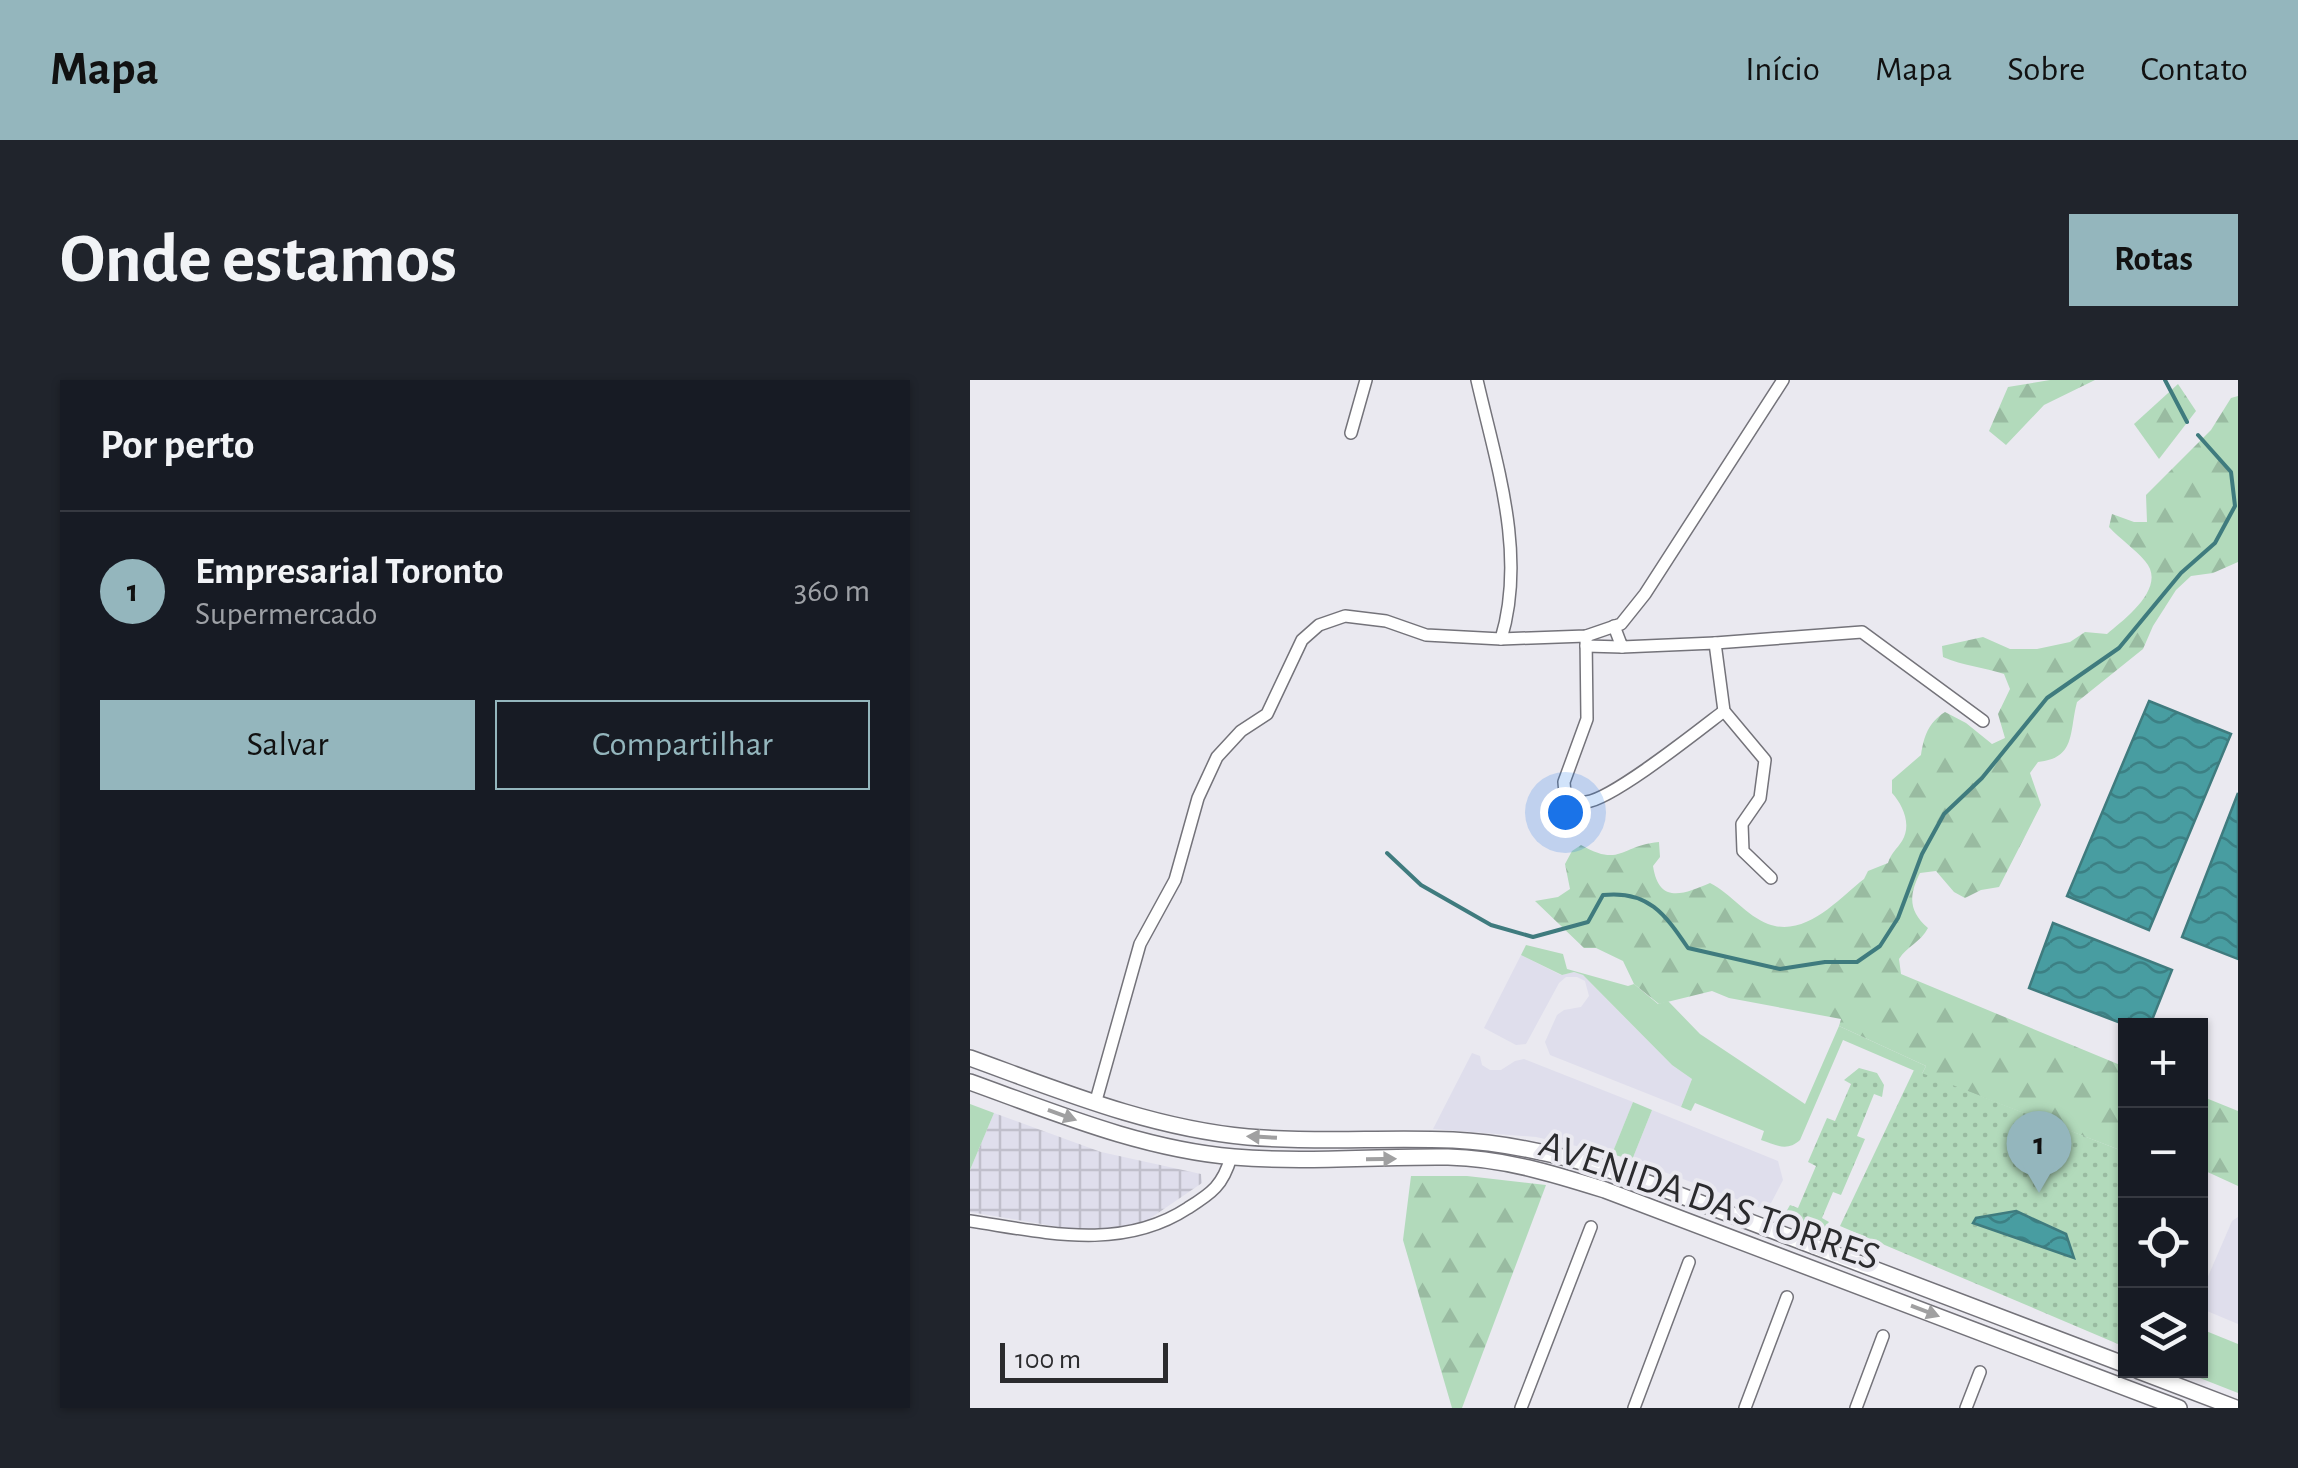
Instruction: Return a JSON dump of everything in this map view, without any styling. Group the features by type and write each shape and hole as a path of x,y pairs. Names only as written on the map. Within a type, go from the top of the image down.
{"main road":[{"name":"AVENIDA DAS TORRES","path":"970,1058 1130,1115 1242,1136 1456,1140 1579,1160 2118,1363"},
{"name":"AVENIDA DAS TORRES","path":"970,1082 1124,1136 1231,1157 1451,1157 1526,1166 1605,1190 2179,1408"},
{"path":"2068,1366 2068,1356 2077,1347"},
{"path":"2159,1378 2236,1408"}],"street":[{"path":"1351,433 1366,380"},
{"path":"1477,380 1510,547 1511,582 1501,639"},
{"path":"1586,641 1621,624 1645,594 1783,380"},
{"path":"1095,1104 1140,944 1175,880 1198,798 1217,757 1241,731 1267,714 1302,640 1319,625 1345,616 1386,621 1414,633 1586,641 1622,647 1862,632 1983,720"},
{"path":"1614,626 1622,647"},
{"path":"1586,641 1586,719 1564,782 1565,794 1576,801 1590,802 1635,775 1724,711"},
{"path":"1715,643 1724,711 1766,760 1760,798 1742,824 1743,851 1771,878"},
{"path":"970,1221 1075,1237 1151,1229 1196,1204 1224,1180 1231,1157"},
{"path":"1521,1408 1591,1227"},
{"path":"1634,1408 1689,1262"},
{"path":"1745,1408 1787,1297"},
{"path":"1856,1408 1883,1336"},
{"path":"1966,1408 1980,1372"}],"shaded area":[{"path":"1521,955 1561,975 1583,975 1672,1065 1692,1079 1681,1107 1550,1055 1545,1042 1557,1015 1581,1007 1589,996 1585,981 1577,977 1566,977 1559,983 1526,1044 1516,1045 1484,1028"},
{"path":"1472,1053 1480,1056 1482,1065 1490,1070 1501,1070 1524,1059 1633,1102 1612,1154 1536,1137 1433,1129"},
{"path":"1652,1110 1778,1161 1783,1180 1769,1207 1766,1210 1632,1160"},
{"path":"994,1113 1101,1152 1201,1174 1202,1183 1136,1228 1071,1229 970,1212 970,1170"},
{"path":"2238,1217 2238,1324 2208,1311 2208,1276 2232,1221"}],"green space":[{"path":"2050,380 2095,380 2044,405 2006,445 1989,431 2008,387"},
{"path":"2178,384 2196,411 2159,459 2134,424"},
{"path":"2238,396 2238,562 2213,573 2191,576 2176,590 2143,649 2077,702 2065,749 2050,760 2038,762 2030,773 2041,805 1999,887 1965,898 1954,892 1936,871 1920,873 1912,902 1928,928 1899,959 1901,974 2118,1064 2118,1149 1922,1074 1926,1066 1839,1026 1841,1019 1729,998 1712,991 1659,1004 1634,984 1623,961 1596,948 1584,948 1535,901 1558,897 1570,889 1565,864 1572,851 1581,845 1613,855 1659,842 1660,857 1653,866 1661,887 1667,891 1682,893 1710,883 1760,920 1782,927 1795,926 1820,914 1864,879 1868,871 1888,863 1902,841 1906,822 1892,793 1892,780 1921,755 1925,736 1934,721 1945,712 1992,744 2005,738 1998,714 2010,689 2004,674 1943,657 1942,646 1983,637 2010,649 2037,649 2070,642 2085,632 2107,634 2115,628 2148,592 2151,571 2109,527 2112,514 2147,522 2146,495 2211,430 2231,398"},
{"path":"1526,945 1563,954 1567,969 1628,986 1634,984 1658,1004 1668,1001 1700,1034 1805,1104 1839,1026 1926,1066 1922,1074 1843,1040 1800,1140 1791,1146 1777,1145 1761,1140 1764,1131 1695,1103 1691,1111 1681,1107 1692,1079 1672,1065 1583,975 1562,975 1521,955"},
{"path":"1859,1068 1877,1073 1884,1085 1882,1097 1874,1094 1857,1136 1865,1139 1841,1195 1833,1192 1822,1218 1829,1222 1822,1230 1789,1218 1786,1212 1790,1205 1798,1208 1816,1166 1808,1162 1827,1118 1835,1121 1851,1084 1844,1080"},
{"path":"1914,1070 2118,1149 2118,1344 1840,1226"},
{"path":"2208,1099 2238,1111 2238,1186 2208,1172"},
{"path":"1633,1102 1652,1110 1632,1160 1612,1154"},
{"path":"970,1104 994,1113 970,1170"},
{"path":"1411,1176 1467,1176 1546,1185 1462,1408 1452,1408 1403,1240"},
{"path":"2208,1332 2238,1344 2238,1393 2200,1378 2208,1378"}],"water":[{"path":"2149,701 2231,734 2149,930 2067,896"},
{"path":"2238,793 2238,959 2182,937"},
{"path":"2053,923 2172,970 2153,1018 2118,1018 2118,1022 2029,988"},
{"path":"2016,1211 2066,1234 2074,1258 1973,1223 1976,1218"}],"waterway":[{"path":"2165,380 2187,422"},
{"path":"1387,853 1421,885 1491,925 1533,937 1588,922 1603,895 1619,894 1654,907 1688,948 1780,969 1857,962 1880,946 1898,918 1922,854 1944,814 1982,778 2047,698 2119,648 2181,573 2215,543 2235,506 2231,472 2198,435"}],"place":[{"name":"Empresarial Toronto","path":"2039,1193"}]}
